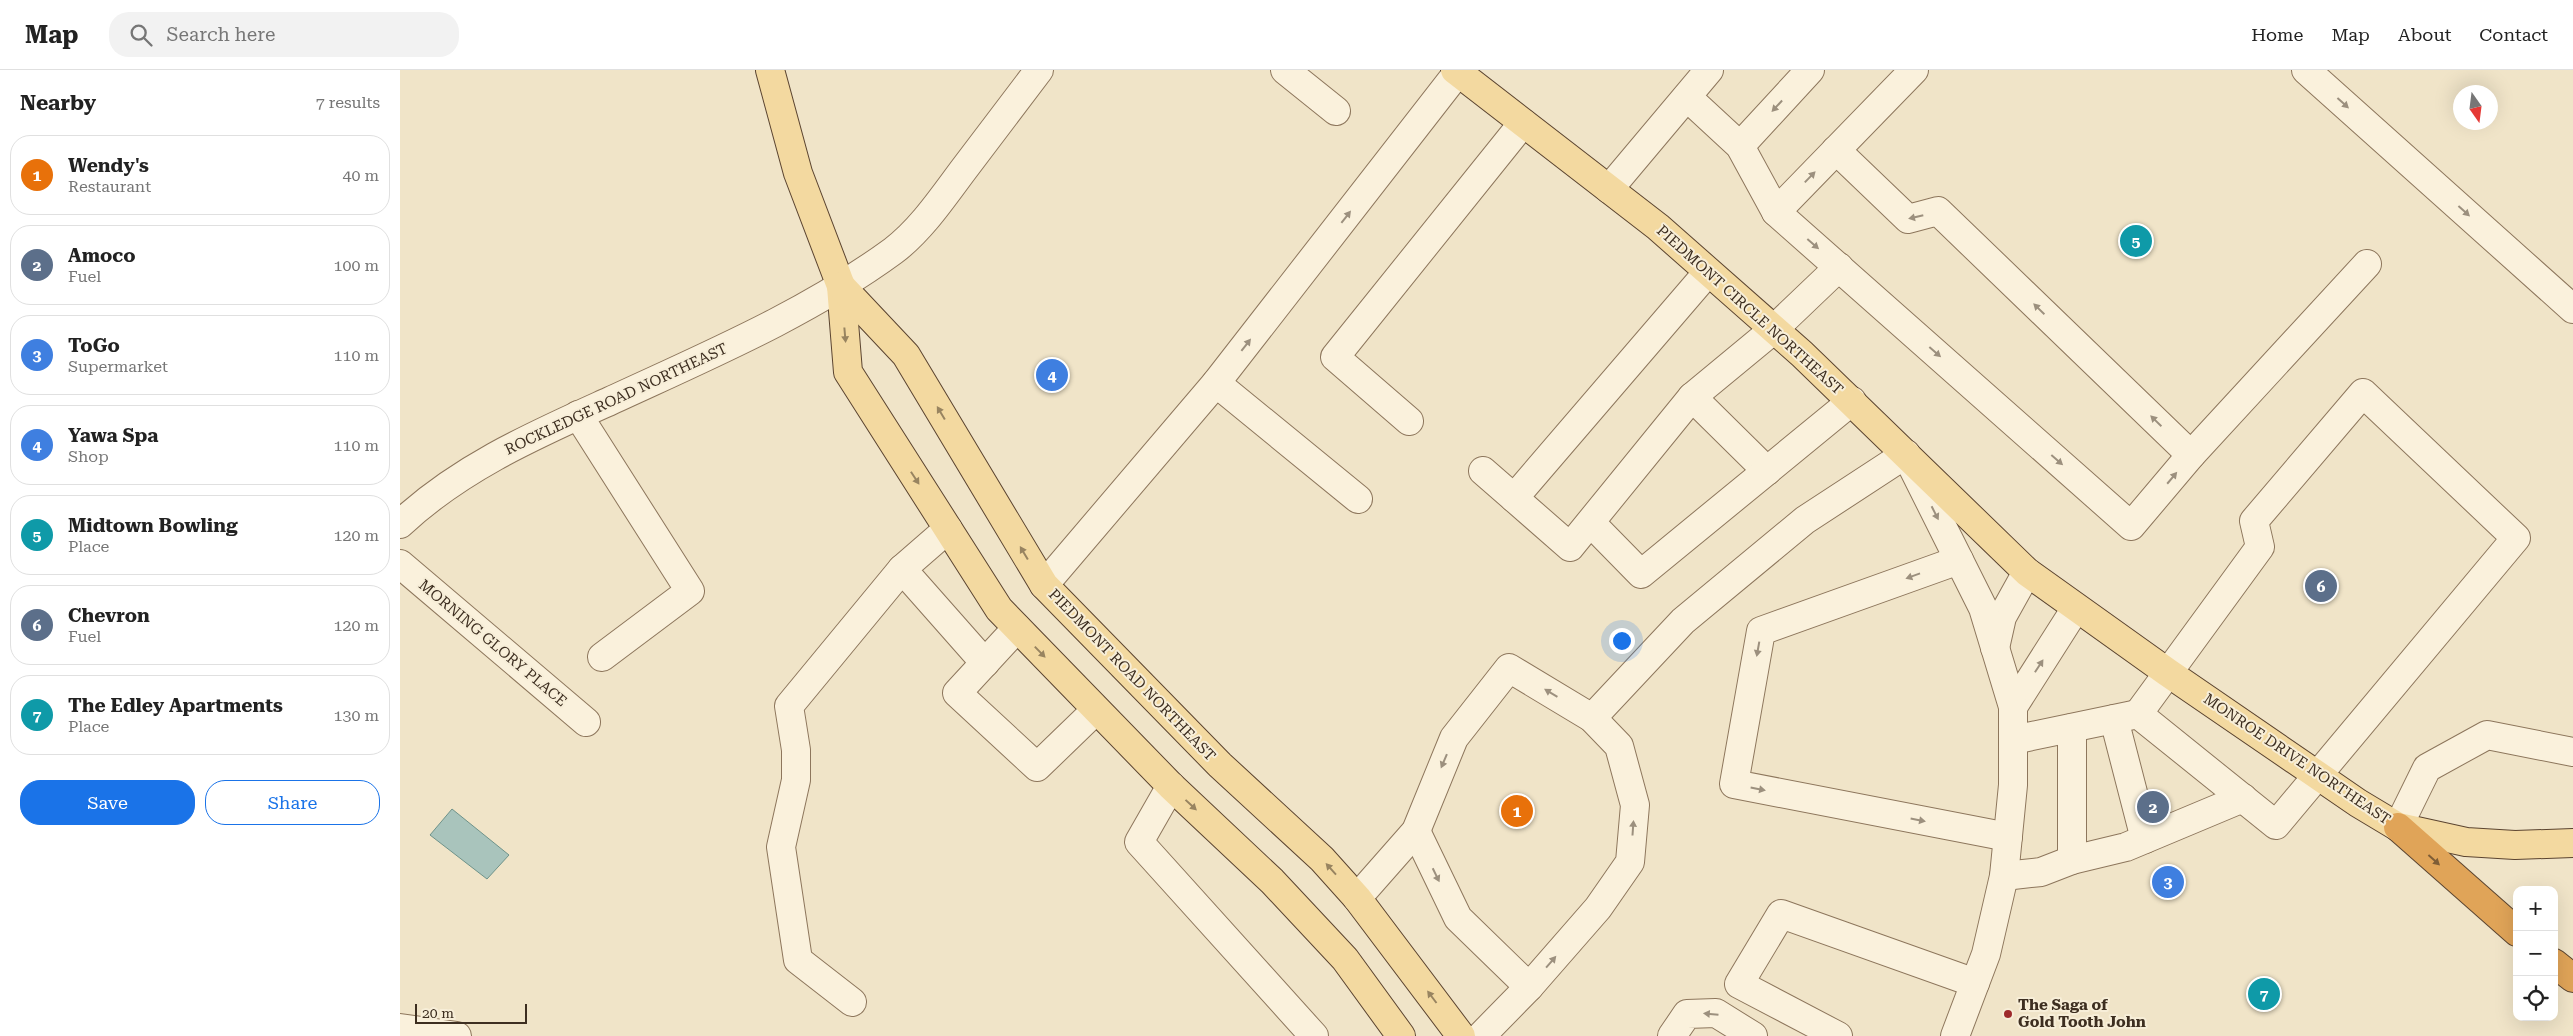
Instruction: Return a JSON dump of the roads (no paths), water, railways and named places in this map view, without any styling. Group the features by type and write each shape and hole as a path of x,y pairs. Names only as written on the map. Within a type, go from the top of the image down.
{"highway":[{"path":"2398,827 2516,931"},
{"path":"2558,966 2573,978"}],"main road":[{"name":"PIEDMONT ROAD NORTHEAST","path":"770,70 798,173 841,286 848,372 999,609 1171,786 1285,895 1345,959 1401,1036"},
{"name":"PIEDMONT CIRCLE NORTHEAST","path":"1457,71 1658,228 1802,354 2027,572 2076,608"},
{"name":"PIEDMONT ROAD NORTHEAST","path":"841,286 906,356 1044,585 1220,765 1322,859 1357,898 1461,1036"},
{"name":"MONROE DRIVE NORTHEAST","path":"2076,608 2318,776 2398,827 2466,842 2515,845 2573,843"}],"street":[{"name":"ROCKLEDGE ROAD NORTHEAST","path":"400,524 423,502 470,470 519,442 730,346 841,286 895,249 942,198 1039,70"},
{"path":"1285,70 1336,110"},
{"path":"1609,189 1709,70"},
{"path":"1740,146 1810,70"},
{"path":"1776,212 1914,70"},
{"path":"2306,70 2573,309"},
{"path":"1044,585 1216,384 1457,71"},
{"path":"1687,97 1740,146 1776,212 2131,526 2191,455 2367,264"},
{"path":"1409,421 1335,357 1523,123"},
{"path":"1836,150 1908,219 1938,211 2191,455"},
{"path":"1483,471 1570,546 1692,397 1773,330 1839,267"},
{"path":"1514,498 1708,272"},
{"path":"1216,384 1358,499"},
{"path":"2013,740 2126,716 2167,672 2260,547 2254,522 2364,393 2516,538 2276,825 2243,798 2126,716"},
{"path":"1692,397 1767,471"},
{"path":"1591,522 1641,574 1852,401"},
{"path":"578,415 690,591 602,657"},
{"path":"1592,718 1683,621 1805,520 1906,454 1983,608 2012,707 2013,785 2004,876 1986,954 1955,1036"},
{"path":"852,1002 798,960 781,847 796,780 796,750 789,706 902,568 948,529"},
{"path":"1958,560 1761,631 1734,784 2008,837"},
{"name":"MORNING GLORY PLACE","path":"400,564 586,722"},
{"path":"902,568 984,664"},
{"path":"1995,648 2002,617 2027,572"},
{"path":"2012,707 2076,608"},
{"path":"1017,628 958,694 1037,767 1096,710"},
{"path":"1357,898 1416,831 1454,738 1509,668 1592,718 1619,746 1635,805 1630,862 1598,908 1529,987 1481,1036"},
{"path":"2126,716 2145,839"},
{"path":"2072,728 2072,860"},
{"path":"2398,827 2427,768 2486,735 2573,752"},
{"path":"1171,786 1138,842 1314,1036"},
{"path":"2004,876 2041,872 2072,860 2126,847 2243,798"},
{"path":"1416,831 1458,918 1529,987"},
{"path":"1838,1036 1739,984 1781,914 1975,983"},
{"path":"1672,1036 1687,1014 1716,1013 1754,1036"},
{"path":"400,1028 457,1036"}],"water":[{"path":"452,809 509,855 487,879 430,835"}],"place":[{"name":"Midtown Bowling","path":"2136,241"},
{"name":"Yawa Spa","path":"1052,375"},
{"name":"Chevron","path":"2321,586"},
{"name":"Amoco","path":"2153,807"},
{"name":"Wendy's","path":"1517,811"},
{"name":"ToGo","path":"2168,882"},
{"name":"The Edley Apartments","path":"2264,994"},
{"name":"The Saga of Gold Tooth John","path":"2008,1014"}]}
